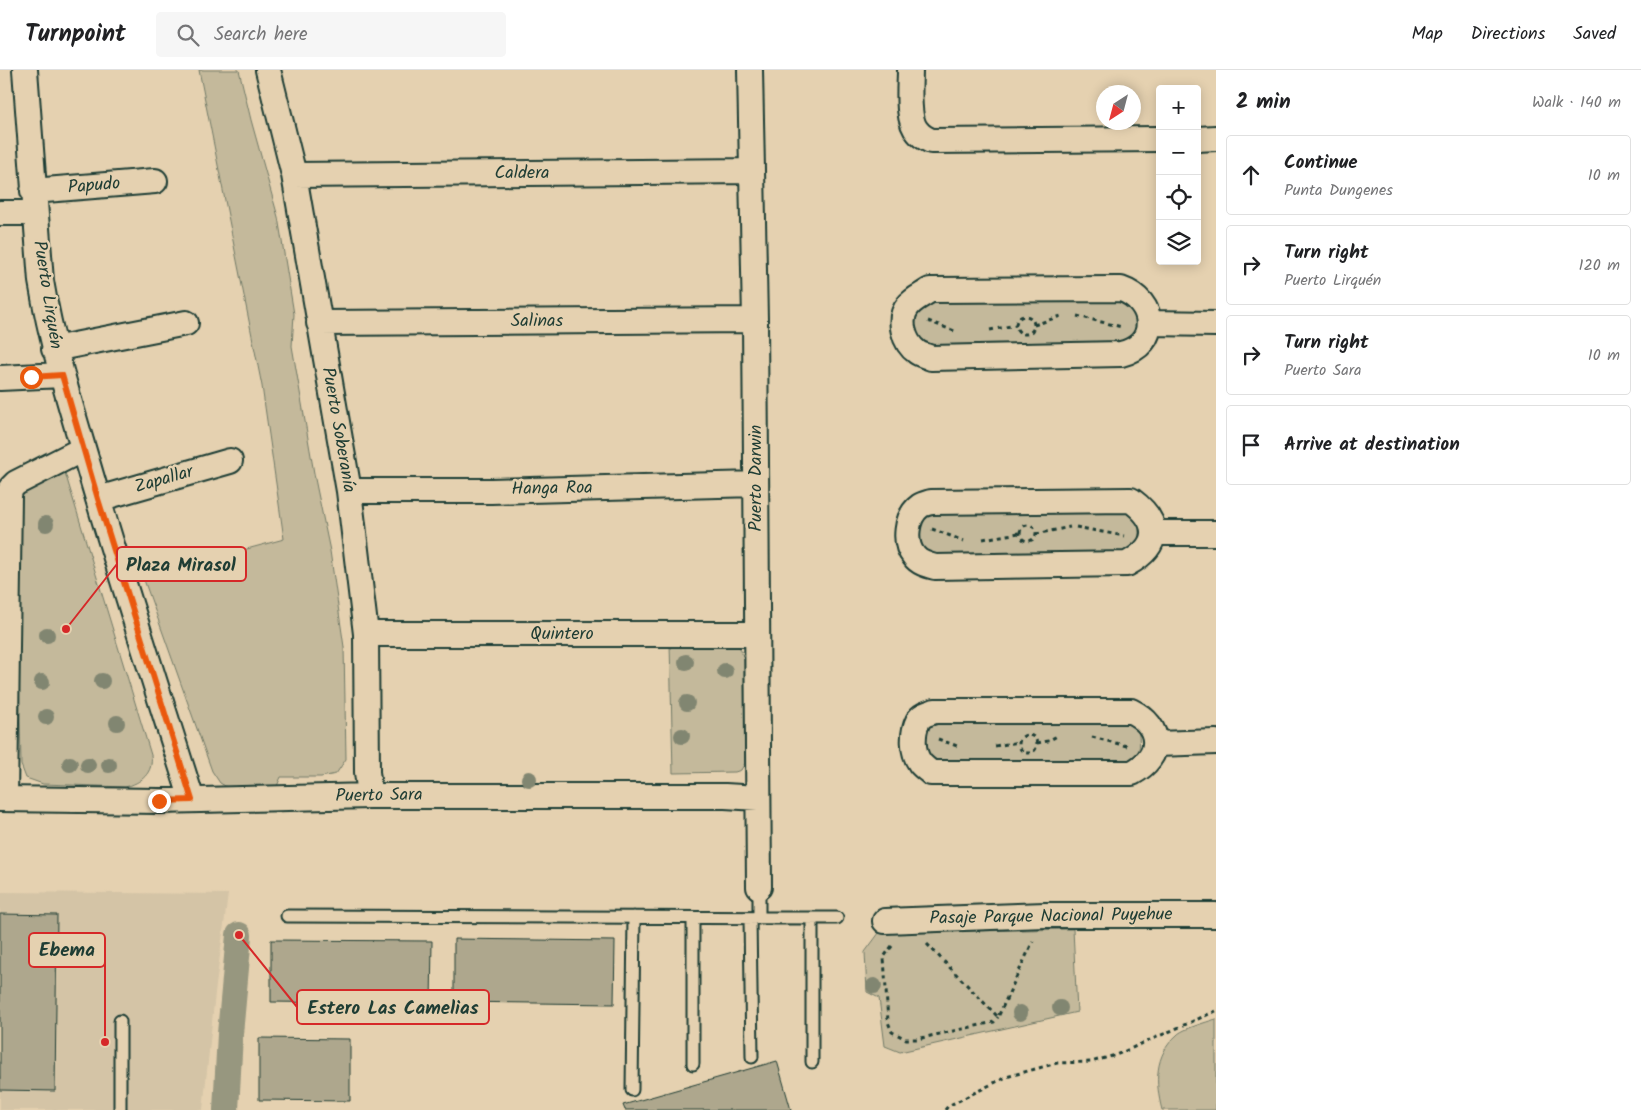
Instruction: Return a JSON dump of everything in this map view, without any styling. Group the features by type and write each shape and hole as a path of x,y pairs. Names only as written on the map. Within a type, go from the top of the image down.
{"street":[{"name":"Puerto Lirquén","path":"25,70 41,281 54,350 98,499 192,800"},
{"name":"Puerto Soberanía","path":"268,70 294,174 349,491 366,634 367,772 370,796"},
{"name":"Puerto Darwin","path":"750,70 759,887"},
{"path":"910,70 913,124 918,133 931,141 1156,139"},
{"path":"1201,139 1216,138"},
{"name":"Caldera","path":"294,174 751,171"},
{"name":"Papudo","path":"0,213 34,202 155,181"},
{"path":"1121,289 1132,293 1141,303 1147,313 1148,328 1144,340 1134,349 1121,354 931,358 917,352 907,342 902,323 904,312 908,305 930,290 1121,289"},
{"name":"Salinas","path":"319,323 754,320"},
{"path":"54,350 186,323"},
{"path":"1148,328 1216,324"},
{"path":"0,378 62,375"},
{"path":"3,799 9,495 11,488 16,483 83,449"},
{"name":"Zapallar","path":"98,499 230,461"},
{"name":"Hanga Roa","path":"349,491 756,484"},
{"path":"1153,538 1147,514 1131,500 931,502 920,506 913,513 909,521 908,532 909,546 914,557 922,563 935,566 1127,564 1137,559 1153,538 1216,533"},
{"name":"Quintero","path":"366,634 757,634"},
{"path":"935,711 1131,711 1141,716 1148,724 1154,735 1155,748 1141,768 1132,773 931,774 919,762 913,746 915,731 919,720 935,711"},
{"path":"1155,748 1216,742"},
{"name":"Puerto Sara","path":"3,799 192,800 370,796 725,796 758,798"},
{"name":"Pasaje Parque Nacional Puyehue","path":"891,930 1045,915 1216,915"}],"lane":[{"path":"752,1057 755,918 759,887"},
{"path":"287,916 837,918"},
{"path":"632,1090 634,918"},
{"path":"693,918 693,1064"},
{"path":"812,918 812,1062"},
{"path":"120,1021 120,1110"}],"path":[{"path":"904,312 961,333"},
{"path":"1034,325 1031,318 1027,316 1019,318 1016,324 1021,333 1026,333 1033,329 1034,325 1068,314 1148,328"},
{"path":"982,332 1016,324"},
{"path":"909,521 966,541"},
{"path":"1019,533 1023,526 1026,525 1033,527 1036,530 1036,534"},
{"path":"1019,533 1022,540 1029,542 1036,534 1074,527 1153,538"},
{"path":"977,540 1019,533"},
{"path":"915,731 968,750"},
{"path":"1037,743 1055,738 1061,733"},
{"path":"986,749 1018,742 1026,735 1033,736 1037,743"},
{"path":"1087,736 1155,748"},
{"path":"1018,742 1020,750 1027,754 1034,750 1037,743"},
{"path":"891,930 884,957 888,1022 892,1032 906,1039 916,1039 994,1022 1035,937 1026,937"},
{"path":"932,939 922,939 998,1017"},
{"path":"945,1110 948,1106 1006,1077 1057,1063 1091,1062 1116,1055 1216,1011"}],"shaded area":[{"path":"199,70 239,70 278,217 294,314 292,346 315,479 330,551 344,647 346,759 336,774 321,777 281,777 277,786 227,787 220,783 212,771 143,577 284,539 262,386"},
{"path":"930,300 1117,300 1125,303 1134,312 1136,324 1128,343 930,348 919,341 915,327 918,312"},
{"path":"63,466 151,755 150,767 145,776 136,783 125,787 43,784 26,778 21,765 16,503 23,490"},
{"path":"1126,510 1137,518 1138,523 1138,540 1132,553 926,555 916,540 919,520 927,512"},
{"path":"670,643 731,643 740,648 744,659 745,763 741,770 735,772 673,773"},
{"path":"1125,719 1138,729 1139,746 1134,762 930,763 922,736 930,722"},
{"path":"0,892 228,894 215,993 203,1110 0,1110"},
{"path":"1073,929 1077,1012 900,1052 885,1046 879,998 867,992 865,952 879,933"},
{"path":"1216,1019 1216,1110 1162,1110 1158,1090 1158,1070 1164,1051 1169,1043 1184,1030"}],"building":[{"path":"0,914 57,915 55,1091 0,1090"},
{"path":"454,939 615,941 614,1004 454,1002"},
{"path":"271,940 432,941 431,1004 271,1002"},
{"path":"259,1038 350,1039 350,1101 259,1100"},
{"path":"777,1061 791,1110 625,1110 623,1105"}],"waterway":[{"path":"226,1110 230,1034 239,935"}],"place":[{"name":"Plaza Mirasol","path":"66,629"},
{"name":"Estero Las Camelias","path":"239,935"},
{"name":"Ebema","path":"105,1042"}],"route":[{"path":"31,377 62,375 98,499 192,800 159,801"}]}
